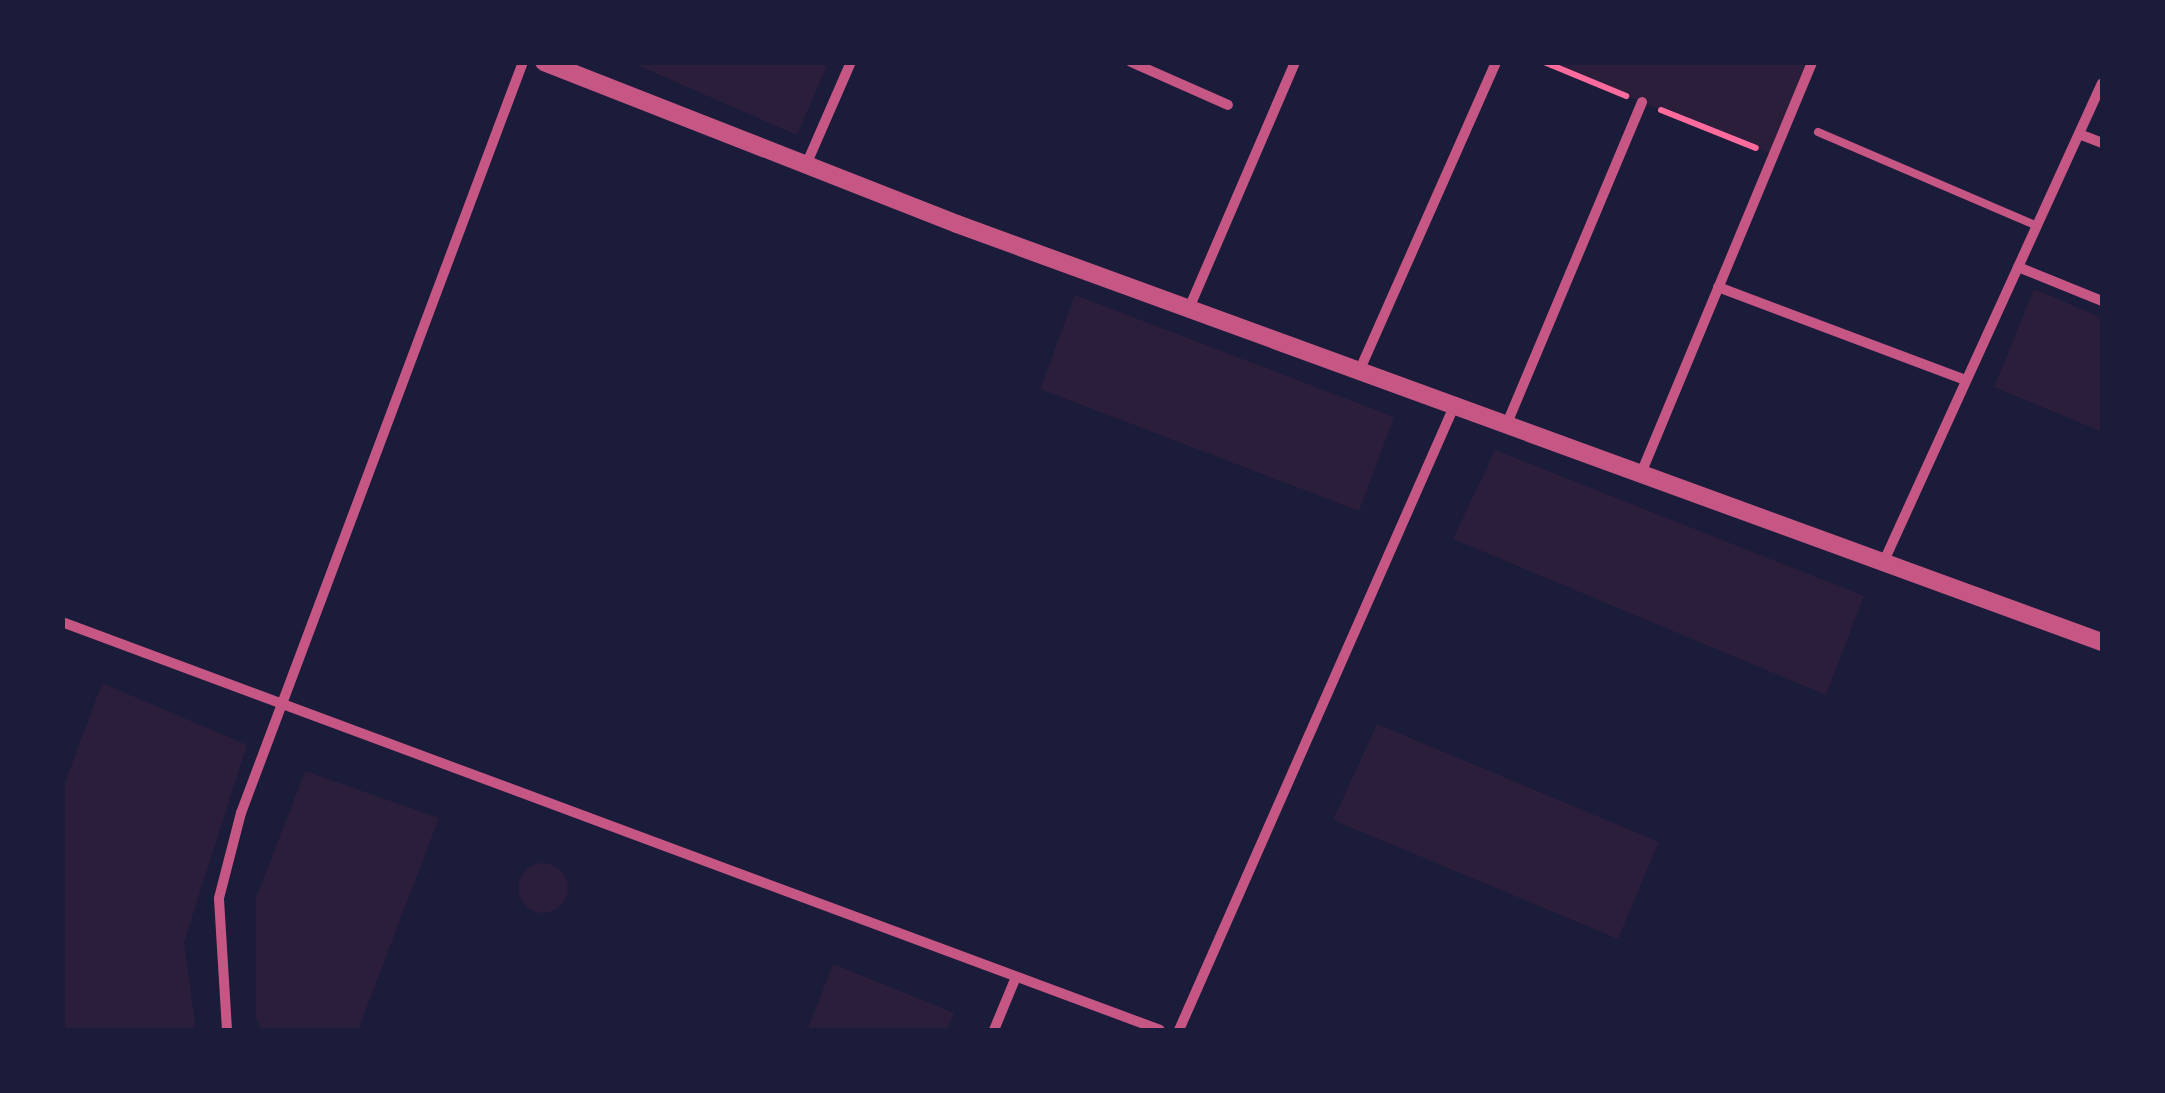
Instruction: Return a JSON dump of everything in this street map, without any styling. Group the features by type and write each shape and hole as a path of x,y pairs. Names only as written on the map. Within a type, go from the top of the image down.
{"street":[{"path":"227,1030 219,898 281,703 523,62"},
{"path":"544,62 806,165 1508,420 2102,642"},
{"path":"806,165 852,62"},
{"path":"1131,62 1228,105"},
{"path":"1190,306 1295,62"},
{"path":"1362,367 1496,62"},
{"path":"1642,470 1812,62"},
{"path":"1884,560 2102,83"},
{"path":"1508,420 1642,102"},
{"path":"2079,134 2102,144"},
{"path":"2018,267 2102,302"},
{"path":"1718,287 1966,380"},
{"path":"1179,1030 1456,401"},
{"path":"62,622 1160,1030"},
{"path":"994,1030 1016,977"}],"lane":[{"path":"1818,132 2037,226"}],"shaded area":[{"path":"828,62 797,135 632,63"},
{"path":"1544,63 1812,63 1774,155"},
{"path":"2034,289 2102,318 2102,432 1994,387"},
{"path":"1075,295 1394,417 1359,511 1040,389"},
{"path":"1495,450 1864,596 1826,695 1453,539"},
{"path":"102,683 247,745 184,942 196,1030 63,1030 63,788"},
{"path":"1377,724 1659,842 1618,939 1333,820"},
{"path":"305,771 439,818 358,1030 261,1030 256,1017 256,898"},
{"path":"543,863 560,871 568,888 560,905 543,913 526,905 518,888 526,871"},
{"path":"833,964 954,1013 947,1030 807,1030"}]}
